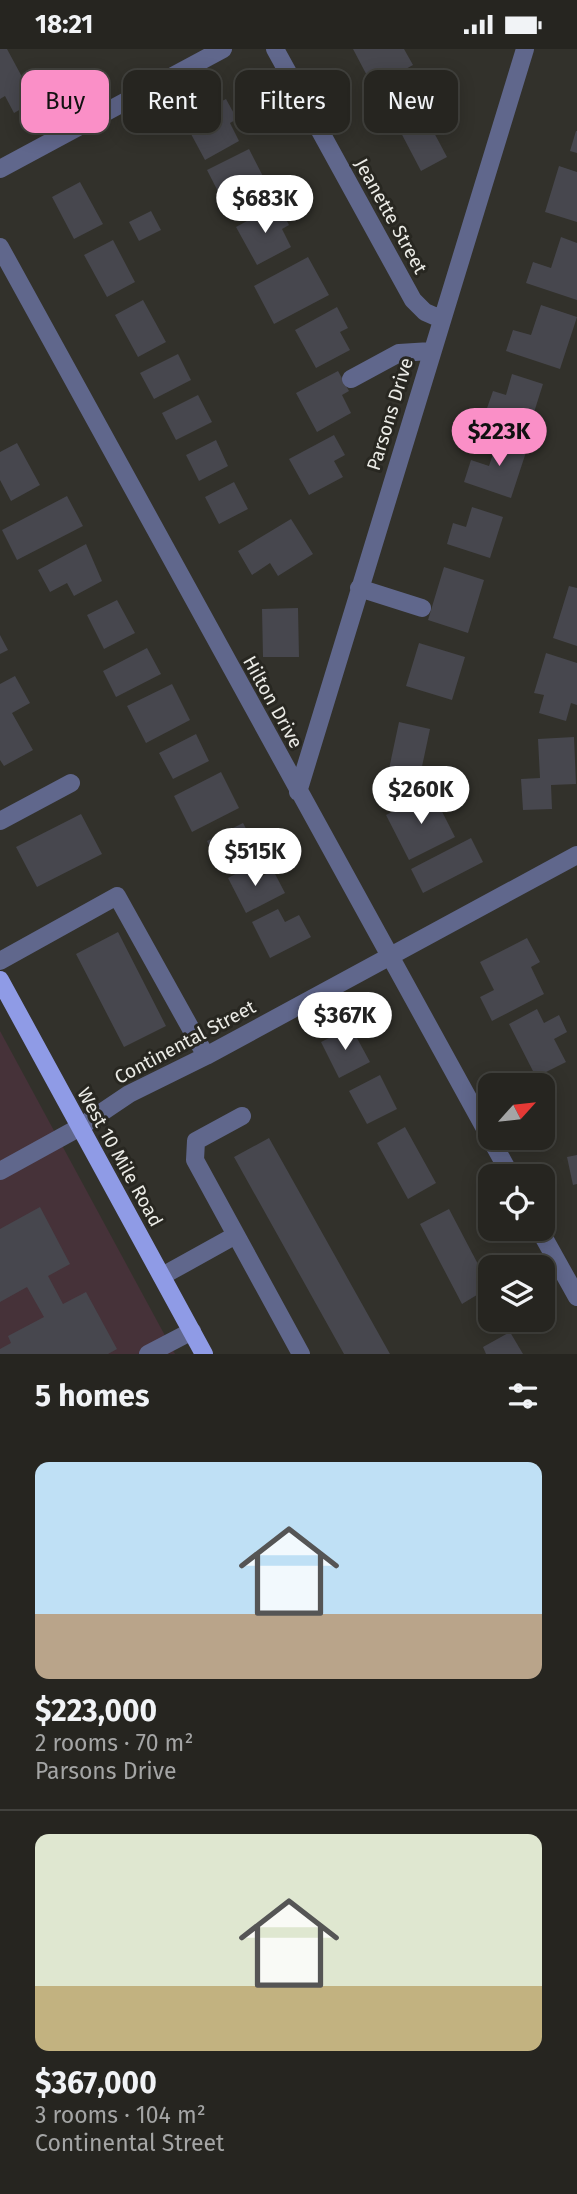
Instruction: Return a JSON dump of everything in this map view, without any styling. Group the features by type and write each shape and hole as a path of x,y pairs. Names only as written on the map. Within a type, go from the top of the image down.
{"main road":[{"name":"West 10 Mile Road","path":"0,980 204,1354"}],"street":[{"path":"0,169 223,49"},
{"name":"Jeanette Street","path":"275,49 413,300 425,312 440,319"},
{"name":"Parsons Drive","path":"298,792 430,351 525,49"},
{"name":"Hilton Drive","path":"0,247 504,1164"},
{"path":"351,379 399,353 430,351"},
{"path":"359,588 422,608"},
{"path":"0,821 71,783"},
{"name":"Continental Street","path":"0,1171 80,1127 129,1094 206,1056 577,855"},
{"path":"0,961 117,896 206,1056"},
{"path":"242,1116 196,1141 193,1149 195,1160 301,1354"},
{"path":"162,1276 236,1235"},
{"path":"546,1241 577,1297"},
{"path":"148,1354 192,1331"}],"shaded area":[{"path":"0,1031 175,1354 0,1354"}],"building":[{"path":"0,49 7,49 21,75 21,109 14,113 5,96 0,99"},
{"path":"353,49 404,49 413,65 404,70 364,70"},
{"path":"226,99 235,115 235,120 230,123 239,141 205,160 190,133 221,133 221,102"},
{"path":"577,131 577,153 570,151"},
{"path":"401,133 434,133 447,157 421,171"},
{"path":"249,149 271,192 229,213 207,170"},
{"path":"559,166 577,172 577,222 545,212"},
{"path":"80,182 103,224 74,239 52,197"},
{"path":"278,204 289,225 282,229 291,247 257,265 236,227"},
{"path":"151,211 161,230 139,241 129,222"},
{"path":"561,237 577,243 577,300 526,283 533,262 551,268"},
{"path":"113,240 135,282 107,297 84,255"},
{"path":"308,257 329,295 274,324 254,286"},
{"path":"143,300 166,342 138,357 115,315"},
{"path":"541,305 577,317 560,369 506,351 513,330 531,335"},
{"path":"337,307 348,328 340,332 350,350 316,368 295,330"},
{"path":"178,354 191,380 154,399 140,373"},
{"path":"338,371 349,391 342,395 351,413 317,432 296,393"},
{"path":"512,374 543,384 530,425 486,411 493,391 506,395"},
{"path":"198,395 212,422 176,440 162,413"},
{"path":"334,435 345,455 334,461 343,477 309,495 289,459"},
{"path":"499,436 528,446 511,498 464,482 471,460 489,466"},
{"path":"216,440 228,466 199,481 186,455"},
{"path":"17,443 40,485 11,501 0,480 0,452"},
{"path":"234,482 248,509 219,524 205,497"},
{"path":"67,496 83,526 17,560 2,530"},
{"path":"472,507 503,517 490,558 447,544 453,523 466,527"},
{"path":"291,519 313,554 278,576 270,563 252,575 238,551"},
{"path":"86,544 102,581 74,596 67,583 50,592 38,570"},
{"path":"444,567 484,580 468,633 428,620"},
{"path":"569,586 577,588 577,646 553,638"},
{"path":"117,600 135,633 104,649 87,615"},
{"path":"298,608 299,657 263,657 262,609"},
{"path":"0,635 8,650 0,654"},
{"path":"419,643 465,657 452,700 406,686"},
{"path":"147,648 161,674 116,697 103,671"},
{"path":"546,653 577,663 577,705 571,703 566,721 539,713 544,695 534,693"},
{"path":"15,676 30,703 12,713 33,750 4,766 0,760 0,684"},
{"path":"172,684 190,720 146,743 127,706"},
{"path":"399,722 430,729 420,776 389,769"},
{"path":"196,734 209,761 173,779 159,753"},
{"path":"574,737 576,784 551,785 552,809 523,810 521,779 540,778 538,739"},
{"path":"221,772 239,808 192,832 174,796"},
{"path":"432,792 455,837 409,860 386,815"},
{"path":"81,814 102,854 37,887 16,847"},
{"path":"243,823 257,849 220,868 207,841"},
{"path":"471,838 483,862 423,893 411,869"},
{"path":"254,864 261,877 273,870 285,893 246,913 228,878"},
{"path":"278,909 285,922 299,915 311,937 270,958 252,922"},
{"path":"118,932 166,1026 124,1047 76,954"},
{"path":"527,938 540,962 531,967 544,994 492,1021 480,997 494,990 480,962"},
{"path":"537,1009 544,1023 559,1015 567,1032 554,1039 566,1062 544,1073 534,1073 509,1024"},
{"path":"351,1027 370,1062 339,1078 321,1042"},
{"path":"380,1075 397,1109 367,1124 349,1091"},
{"path":"405,1127 436,1183 408,1199 377,1143"},
{"path":"269,1138 390,1354 344,1354 234,1157"},
{"path":"577,1155 577,1184 573,1185 567,1157"},
{"path":"40,1207 70,1264 48,1276 63,1304 86,1292 117,1349 108,1354 0,1354 0,1349 11,1343 8,1336 44,1317 27,1287 0,1302 0,1229"},
{"path":"449,1209 478,1264 478,1294 462,1304 420,1224"},
{"path":"510,1332 523,1354 486,1354 483,1347"}]}
